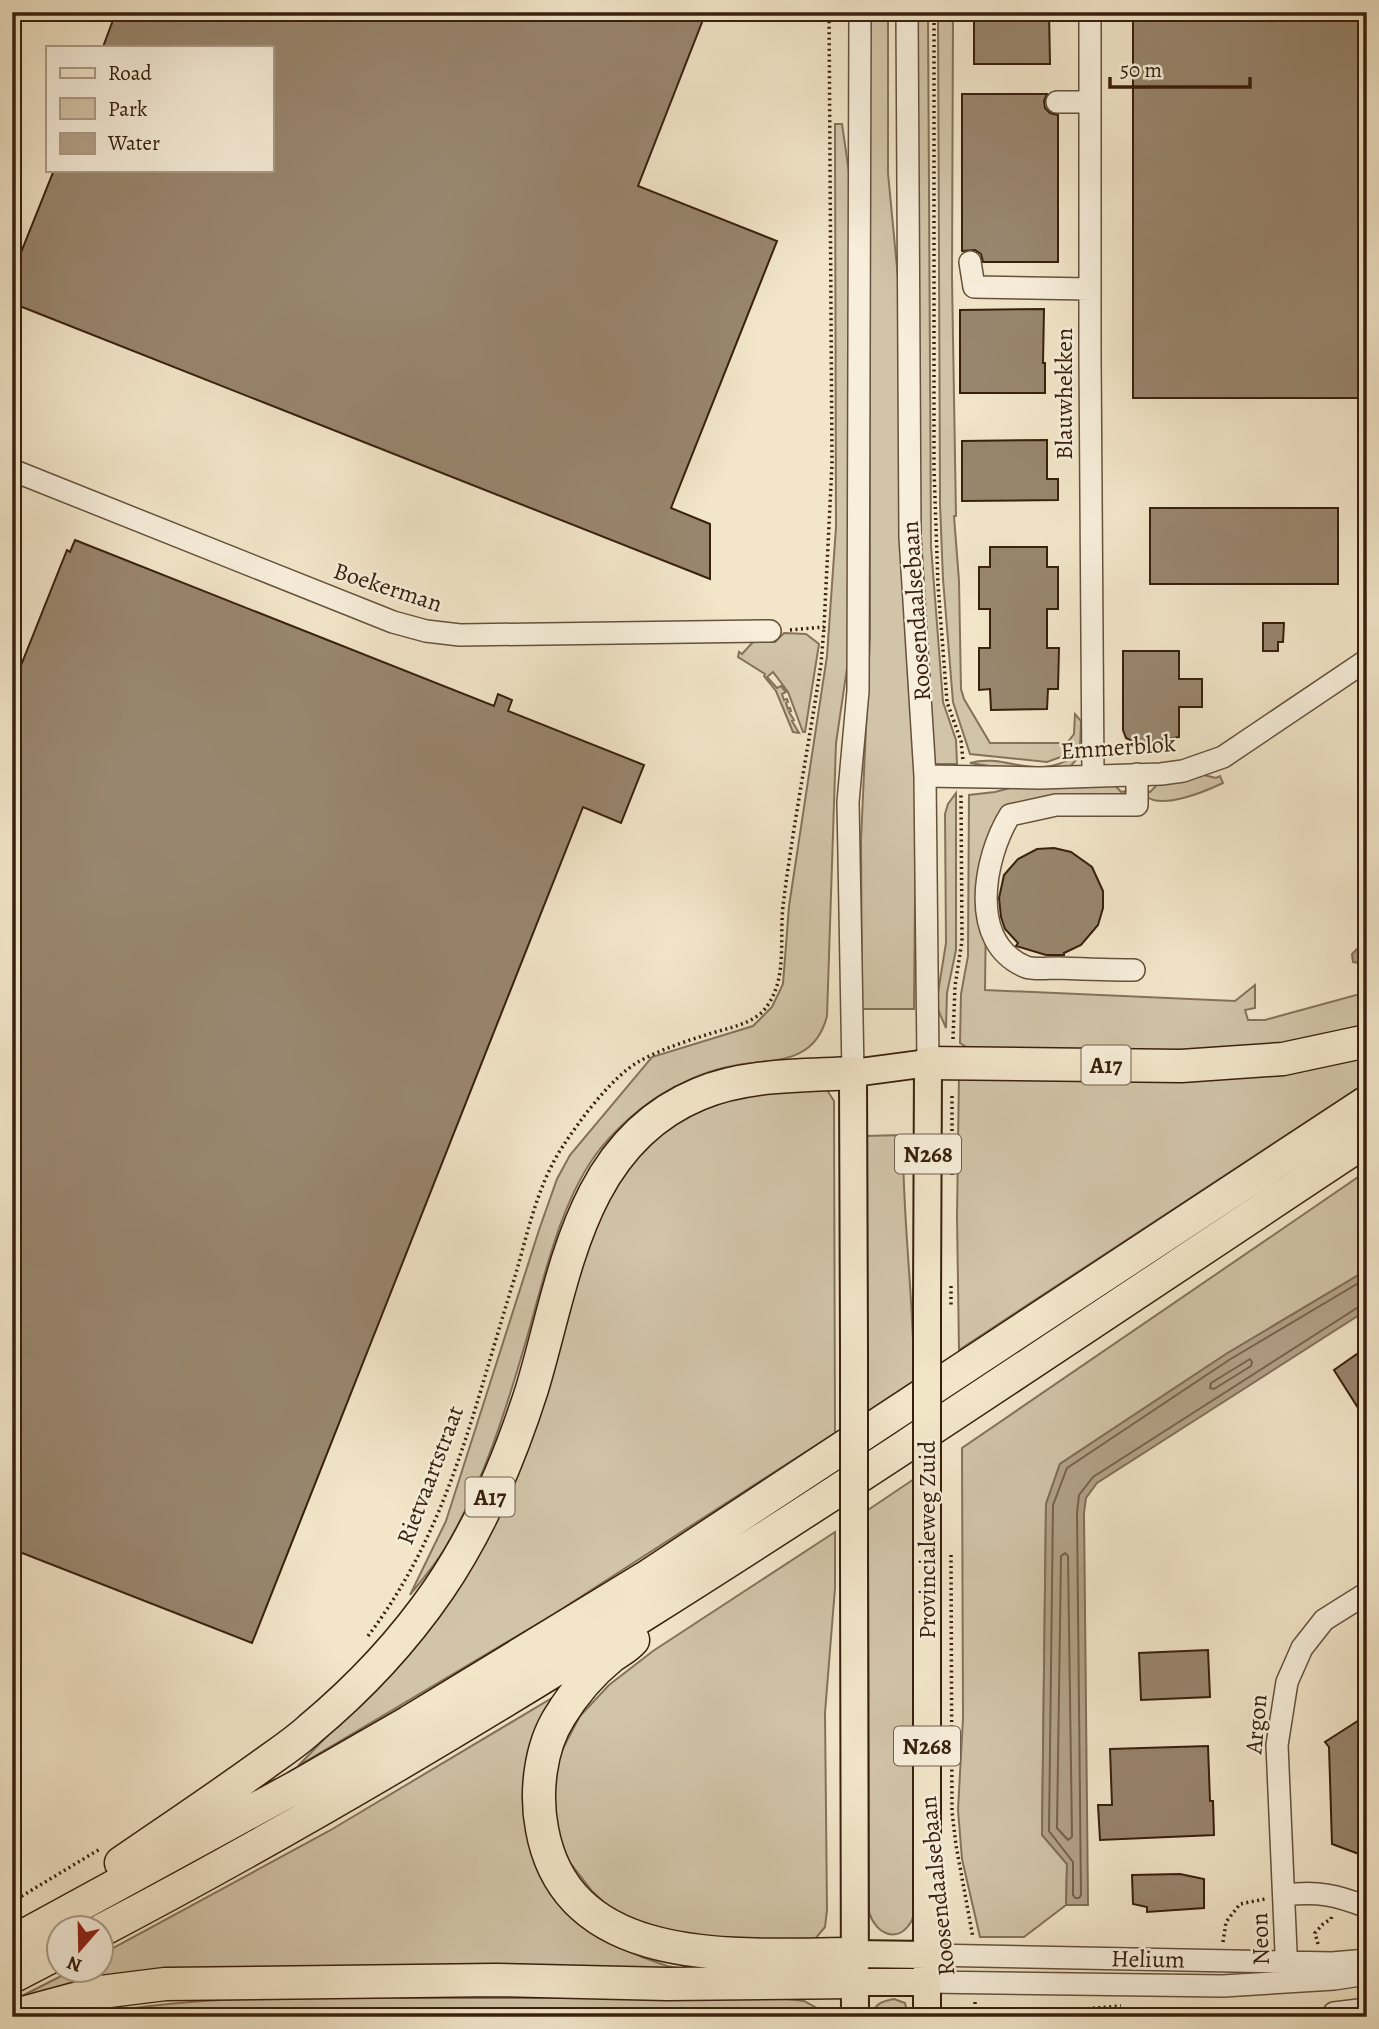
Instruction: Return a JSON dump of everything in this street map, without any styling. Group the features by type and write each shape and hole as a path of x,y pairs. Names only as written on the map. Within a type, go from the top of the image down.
{"highway":[{"name":"A17","path":"940,1063 1181,1066 1283,1059 1367,1041"},
{"name":"A17","path":"60,1913 116,1866 310,1730 370,1672 433,1597 462,1552 497,1481 531,1391 576,1231 597,1186 616,1158 638,1133 698,1094 743,1081 853,1073"},
{"name":"A17","path":"68,1913 409,1722 633,1586 1367,1102"},
{"path":"116,1922 426,1748 647,1613 1367,1139"},
{"path":"647,1613 632,1642 579,1687 558,1719 545,1755 539,1784 539,1814 544,1841 557,1873 574,1898 605,1924 644,1941 684,1949 854,1968"},
{"name":"A17","path":"12,1942 46,1925"},
{"path":"12,1977 46,1959"},
{"path":"12,2016 102,1992 165,1984 495,1980 667,1984 854,1968"}],"main road":[{"path":"855,2017 853,1073 940,1063"},
{"name":"Provincialeweg Zuid","path":"927,2017 927,1304 940,1063"},
{"path":"854,1968 928,1955"},
{"path":"854,1968 927,1982"}],"street":[{"name":"Roosendaalsebaan","path":"853,1073 848,802 858,691 860,12"},
{"name":"Roosendaalsebaan","path":"907,12 910,537 925,776 927,1012 940,1063"},
{"name":"Blauwhekken","path":"1090,12 1093,776"},
{"path":"1058,102 1090,102"},
{"path":"970,262 974,287 1090,289"},
{"name":"Boekerman","path":"12,470 381,617 426,631 460,635 770,631"},
{"name":"Emmerblok","path":"925,776 1040,778 1183,771 1223,757 1367,660"},
{"path":"1134,971 1028,968 1003,954 995,940 988,925 986,891 998,834 1010,815 1056,804 1137,805 1137,774"},
{"name":"Argon","path":"1285,1895 1277,1745 1287,1682 1301,1648 1324,1620 1367,1593"},
{"name":"Neon","path":"1287,1972 1285,1895 1311,1892 1337,1896 1367,1907"},
{"name":"Helium","path":"928,1955 1223,1962 1287,1972 1367,1974"},
{"name":"Helium","path":"927,1982 1223,1986 1332,1963 1367,1960"},
{"path":"1334,2015 1367,2009"}],"path":[{"name":"Rietvaartstraat","path":"361,1645 385,1613 416,1560 450,1486 548,1174 560,1150 581,1119 635,1064 661,1051 746,1023 769,1004 776,989 780,973 783,906 821,664 824,627 832,464 829,12"},
{"name":"Roosendaalsebaan","path":"934,12 934,470 937,572 947,702 961,741 962,778 962,941 940,1063 951,1186"},
{"path":"770,631 824,627"},
{"path":"951,1274 951,1286"},
{"name":"Roosendaalsebaan","path":"951,1550 953,1812 974,1956"},
{"path":"12,1902 103,1847"},
{"path":"1223,1962 1226,1922 1240,1904 1285,1895"},
{"name":"Roosendaalsebaan","path":"975,1983 975,2017"}],"green space":[{"path":"869,12 888,12 888,173 898,278 901,551 916,789 914,1009 862,1009 861,841 870,636"},
{"path":"917,12 928,12 931,546 943,702 956,740 957,764 934,764 920,547"},
{"path":"938,12 953,12 954,516 959,581 961,689 990,743 1067,743 1074,734 1075,714 1081,721 1080,750 1047,762 970,754 953,702 940,504"},
{"path":"835,124 842,124 850,179 850,648 836,743 827,1016 821,1033 812,1045 800,1053 773,1061 722,1068 687,1081 640,1110 600,1149 586,1169 564,1216 510,1395 471,1499 445,1548 410,1595 446,1521 539,1230 557,1179 570,1155 652,1057 753,1026 772,1007 783,984 789,906 827,656 836,527"},
{"path":"784,633 806,634 819,644 805,732 788,692 773,672 767,677 777,688 781,686 786,692 782,694 784,700 787,699 788,709 791,711 789,712 794,720 792,721 799,733 793,732 776,691 765,674 738,657 739,652 742,654 753,642 775,642"},
{"path":"1077,759 1067,770 1022,771 970,763 995,761 1044,767"},
{"path":"1200,774 1216,778 1220,776 1223,783 1174,800 1154,800 1147,797 1145,792 1150,792 1160,782"},
{"path":"1113,783 1121,792 1125,791 1123,799 1015,805 986,909 985,990 1235,1001 1255,985 1255,1008 1245,1010 1248,1020 1265,1020 1367,992 1367,1029 1243,1053 968,1048 960,1043 961,994 968,956 969,795 1022,785"},
{"path":"956,793 956,950 947,993 946,1028 936,1005 946,943 945,814"},
{"path":"1367,1053 1367,1082 959,1350 959,1075"},
{"path":"814,1086 827,1090 834,1101 835,1433 554,1614 298,1766 392,1669 452,1587 572,1272 615,1175 668,1126 706,1106 738,1096"},
{"path":"903,1135 914,1381 868,1411 865,1136"},
{"path":"1367,1171 1367,1270 1226,1354 1060,1464 1046,1504 1042,1835 1067,1864 1066,1905 1024,1937 980,1937 962,1859 958,1810 963,1718 962,1448"},
{"path":"914,1479 916,1905 913,1918 905,1929 899,1933 887,1934 876,1926 869,1912 868,1510"},
{"path":"835,1532 835,1588 825,1713 825,1927 815,1939 714,1943 634,1920 608,1906 592,1891 568,1860 558,1837 552,1788 561,1752 580,1716 609,1685 653,1651"},
{"path":"557,1695 531,1769 599,1935 642,1957 689,1970 12,2001 47,1983 116,1983 116,1946 329,1831"},
{"path":"258,1998 777,1998 804,2001 822,2011 824,2017 81,2017 169,2004"},
{"path":"894,1999 905,2003 908,2017 871,2017 879,2004"}],"water":[{"path":"1367,939 1367,964 1353,962 1352,954"},
{"path":"1367,1270 1367,1310 1097,1483 1086,1498 1088,1905 1066,1905 1067,1864 1042,1835 1046,1504 1060,1464 1226,1354"}],"building":[{"path":"116,12 199,12 221,21 224,12 706,12 638,186 777,241 671,508 710,524 710,579 12,303 12,275 53,172 273,172 273,46 103,46"},
{"path":"974,12 1049,12 1050,64 974,64"},
{"path":"1133,12 1367,12 1367,398 1133,398"},
{"path":"962,94 1047,94 1045,108 1058,115 1058,262 983,262 981,254 975,250 962,251"},
{"path":"1044,309 1045,393 960,393 960,310"},
{"path":"1047,440 1047,479 1058,479 1058,500 962,501 962,441"},
{"path":"1150,508 1338,508 1338,584 1150,584"},
{"path":"75,540 494,706 498,694 512,700 508,711 644,765 621,823 583,807 252,1643 12,1549 12,688 67,550 70,552"},
{"path":"990,547 1047,547 1047,567 1058,567 1058,609 1047,609 1047,648 1059,648 1058,689 1048,689 1047,709 991,710 990,689 979,690 979,648 990,648 990,609 979,609 979,567 990,567"},
{"path":"1263,623 1284,623 1283,642 1278,642 1278,651 1263,651"},
{"path":"1123,651 1179,651 1179,679 1202,679 1202,707 1179,707 1179,737 1150,742 1134,742 1126,738 1123,730"},
{"path":"1054,848 1071,852 1092,867 1103,891 1103,908 1098,925 1081,945 1064,955 1046,955 1016,946 1018,943 1005,929 999,898 1004,875 1018,859 1037,849"},
{"path":"1367,1347 1367,1422 1334,1370"},
{"path":"1208,1650 1210,1697 1141,1700 1139,1653"},
{"path":"1367,1715 1367,1857 1332,1844 1329,1747 1325,1742"},
{"path":"1208,1746 1214,1835 1100,1840 1098,1805 1112,1805 1110,1749"},
{"path":"1180,1874 1204,1879 1204,1908 1147,1912 1147,1907 1133,1904 1132,1875"}]}
